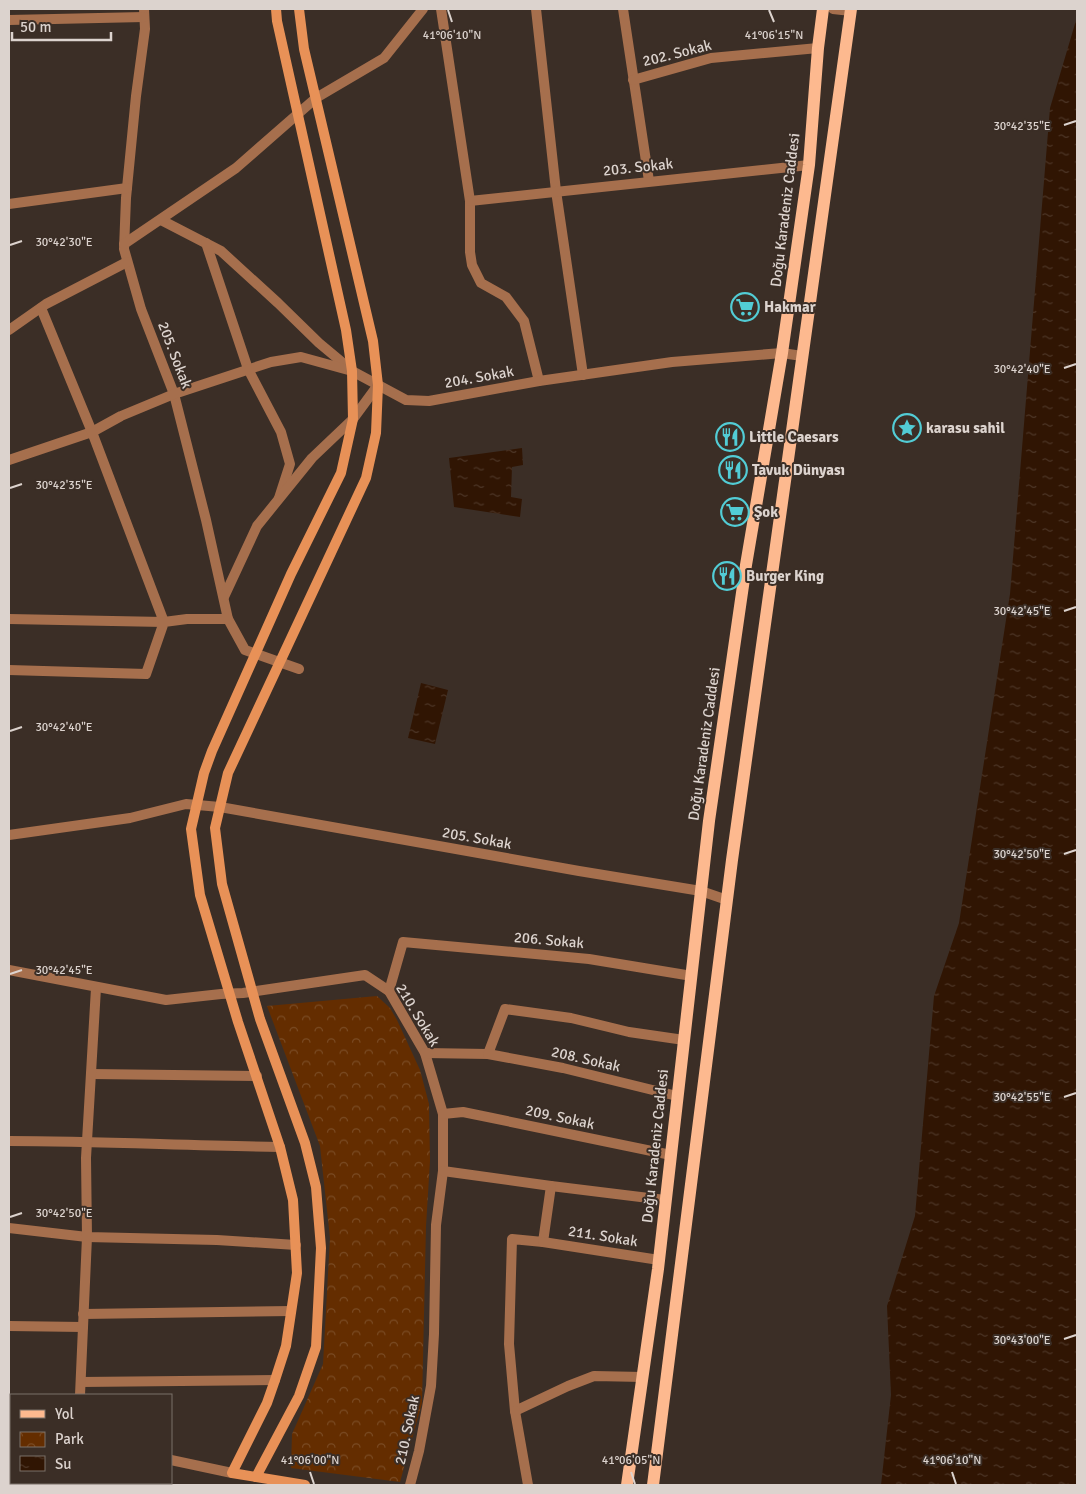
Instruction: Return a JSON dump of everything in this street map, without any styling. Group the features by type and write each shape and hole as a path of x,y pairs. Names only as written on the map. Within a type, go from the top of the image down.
{"main road":[{"path":"276,9 277,21 346,330 352,371 353,419 340,473 212,751 204,773 191,829 200,895 280,1147 293,1200 296,1245 297,1273 286,1346 267,1403 232,1473 305,1485"},
{"path":"256,1477 299,1396 316,1347 321,1248 316,1187 305,1143 260,1019 248,993 222,884 215,828 228,773 366,478 376,433 378,385 373,341 304,49 299,9"},
{"name":"Doğu Karadeniz Caddesi","path":"627,1485 659,1260 709,821 746,565 782,353 810,165 818,48 823,9"},
{"path":"653,1485 727,900 851,10"}],"street":[{"path":"124,244 236,168 316,98 384,58 423,9"},
{"path":"441,9 470,201 470,252 472,265 481,283 506,297 524,321 539,381"},
{"path":"536,9 556,191 583,375"},
{"path":"623,9 648,182"},
{"path":"833,9 851,10"},
{"path":"9,20 144,13"},
{"name":"205. Sokak","path":"144,13 145,29 127,188 124,244 127,262 141,309 174,394 206,520 228,619 245,650 298,669"},
{"name":"202. Sokak","path":"633,80 712,58 818,48"},
{"name":"203. Sokak","path":"470,201 810,165"},
{"path":"9,204 127,188"},
{"path":"160,220 221,251 319,343 352,371"},
{"path":"206,243 248,370 281,432 290,464 279,498"},
{"path":"9,330 41,308 127,262"},
{"path":"9,670 146,674 164,622 92,432 41,308"},
{"name":"204. Sokak","path":"9,460 92,432 121,416 174,394 270,362 301,357 352,371 406,400 430,401 539,381 672,362 782,353 802,356"},
{"path":"224,597 256,526 312,458 353,419 378,385"},
{"path":"9,619 164,622 187,618 228,619"},
{"name":"205. Sokak","path":"9,836 130,818 186,804 220,807 579,872 701,891 727,900"},
{"name":"206. Sokak","path":"389,991 403,942 588,958 692,976"},
{"name":"210. Sokak","path":"9,970 166,1000 248,993 365,975 389,991 425,1053 443,1114 443,1171 436,1225 431,1386 419,1451 410,1485"},
{"path":"80,1394 88,1141 96,988"},
{"path":"488,1054 505,1009 571,1018 629,1032 684,1040"},
{"name":"208. Sokak","path":"425,1053 488,1054 563,1068 677,1096"},
{"path":"91,1074 256,1076"},
{"name":"209. Sokak","path":"443,1114 463,1112 671,1155"},
{"path":"9,1141 88,1141 160,1145 280,1147"},
{"path":"443,1171 666,1200"},
{"path":"543,1242 550,1186"},
{"path":"9,1228 86,1237 217,1240 296,1245"},
{"name":"211. Sokak","path":"515,1411 509,1344 512,1239 659,1260"},
{"path":"83,1314 291,1311"},
{"path":"9,1326 83,1327"},
{"path":"528,1485 515,1411 594,1376 643,1377"},
{"path":"80,1382 275,1380"},
{"path":"172,1460 232,1473"}],"green space":[{"path":"377,996 390,1008 397,1020 420,1070 429,1104 430,1161 426,1226 422,1403 400,1482 291,1468 292,1434 323,1364 330,1238 320,1146 267,1006"}],"water":[{"path":"1077,17 1077,1485 881,1485 891,1395 887,1306 915,1216 934,996 959,923 1010,594 1050,108"},
{"path":"522,448 523,465 512,467 511,497 522,499 520,517 454,507 449,458"},
{"path":"421,683 448,690 435,744 408,738"}],"place":[{"name":"Hakmar","path":"745,307"},
{"name":"karasu sahil","path":"907,428"},
{"name":"Little Caesars","path":"730,437"},
{"name":"Tavuk Dünyası","path":"733,470"},
{"name":"Şok","path":"735,512"},
{"name":"Burger King","path":"727,576"}]}
